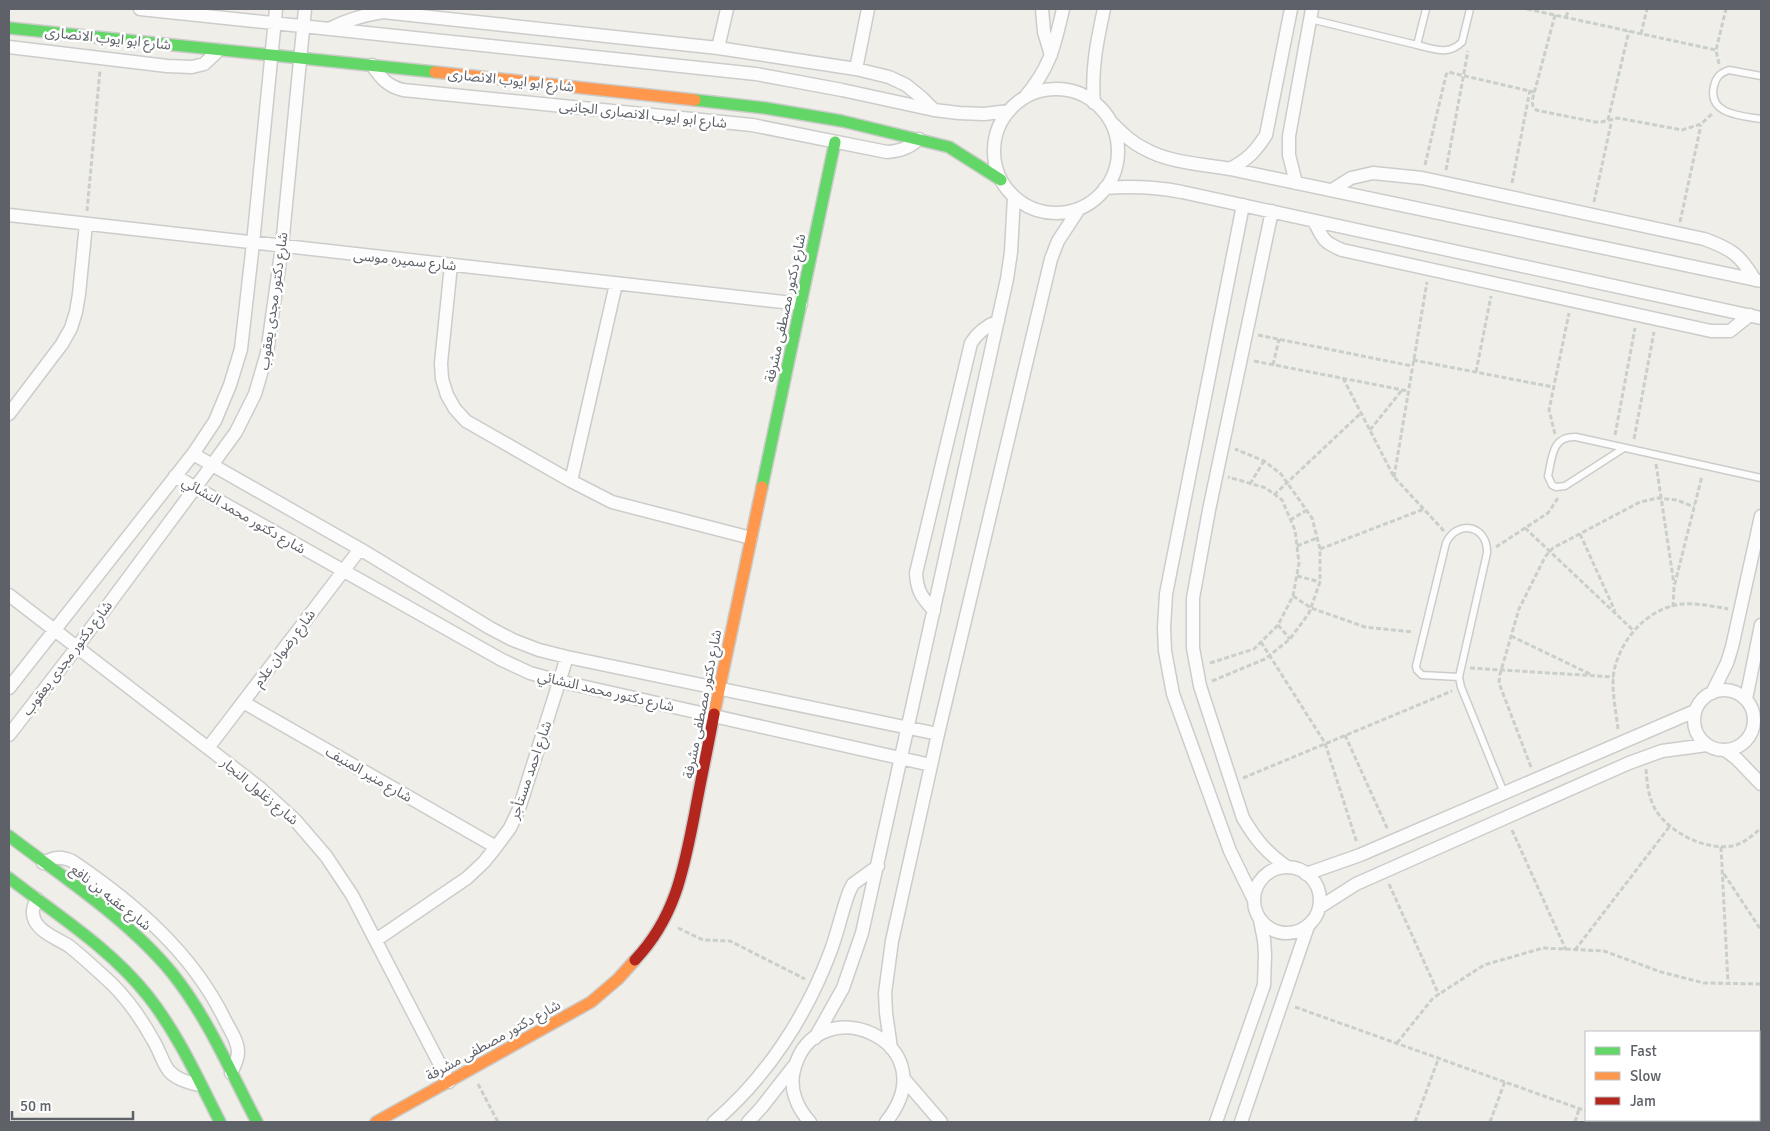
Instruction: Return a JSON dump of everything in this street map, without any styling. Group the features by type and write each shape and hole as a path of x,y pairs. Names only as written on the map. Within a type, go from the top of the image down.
{"street":[{"path":"140,9 209,12 275,23 756,74 834,88 934,110 959,113 984,114 1009,111"},
{"name":"شارع دكتور مجدى يعقوب","path":"9,688 193,454 215,421 236,368 241,350 254,243 276,9"},
{"name":"شارع دكتور مجدى يعقوب","path":"9,735 77,647 236,432 255,394 267,353 282,246 305,9"},
{"path":"718,48 727,9"},
{"path":"856,69 868,9"},
{"path":"1042,9 1044,32 1051,57"},
{"path":"1063,9 1051,57 1039,80 1022,100 1009,111 1001,123 996,137 994,152 1001,180 1014,197 1027,206 1042,211 1059,213 1079,209 1096,198 1110,182 1117,163 1117,142 1111,122"},
{"path":"1094,103 1093,66 1104,9"},
{"path":"1230,169 1245,161 1257,149 1266,134 1291,9"},
{"path":"329,29 346,20 364,14 384,12 718,48 856,69 890,77 921,97 934,110"},
{"path":"1296,183 1289,155 1289,136 1311,14"},
{"name":"شارع ابو ايوب الانصارى","path":"9,28 765,108 842,121 949,146 1001,180"},
{"path":"9,47 167,66 192,67 204,64 219,50"},
{"name":"شارع ابو ايوب الانصارى الجانبى","path":"372,65 384,82 403,90 743,124 887,152 900,151 919,139"},
{"path":"1022,100 1040,92 1059,90 1078,93 1104,112 1127,138 1145,150 1166,158 1332,190 1758,281"},
{"name":"شارع دكتور مصطفى مشرفة","path":"376,1122 591,1002 618,980 642,953 664,921 677,892 686,858 719,689 835,142"},
{"path":"1332,190 1351,178 1373,172 1422,178 1704,239 1726,247 1743,261 1758,281"},
{"path":"1105,188 1156,187 1756,317"},
{"path":"815,1038 843,988 854,961 878,866 998,322 1011,252 1014,197"},
{"path":"1243,205 1166,594 1164,628 1165,651 1173,694 1230,851 1254,900"},
{"path":"892,1048 886,1013 885,992 888,964 931,765 1051,260 1058,241 1079,209"},
{"path":"1272,211 1193,598 1192,628 1200,686 1243,818 1254,837 1269,854 1287,867"},
{"name":"شارع سميره موسى","path":"9,215 801,304"},
{"path":"1314,221 1324,240 1342,250 1637,315 1711,331 1730,331 1756,317"},
{"path":"9,414 14,399 62,344 71,328 79,294 86,224"},
{"path":"451,265 441,363 442,379 447,395 455,409 466,421 571,481 612,502 751,538"},
{"path":"571,481 616,284"},
{"path":"934,611 920,594 916,584 916,573 971,343 978,333 987,326 998,322"},
{"name":"شارع دكتور محمد النشائي","path":"193,454 360,549 506,636 539,650 567,658 938,734"},
{"name":"شارع دكتور محمد النشائي","path":"175,476 343,572 502,660 530,673 931,765"},
{"path":"1756,715 1748,738 1742,745 1734,749 1715,749 1707,745 1695,730 1695,711 1699,703 1712,693 1727,663 1741,611 1761,516"},
{"name":"شارع رضوان علام","path":"208,748 360,549"},
{"name":"شارع زغلول النجار","path":"9,595 260,788 295,820 326,856 352,895 449,1082"},
{"path":"1746,699 1761,625"},
{"name":"شارع احمد مستأجر","path":"376,940 467,878 484,862 510,828 519,809 567,658"},
{"path":"1712,693 1730,691 1746,699 1756,715 1761,734"},
{"name":"شارع منير المنيف","path":"242,702 496,847"},
{"path":"1306,874 1360,855 1695,711"},
{"path":"1320,907 1356,884 1645,756 1662,751 1707,745"},
{"path":"1725,750 1737,759 1761,784"},
{"name":"شارع عقبه بن نافع","path":"9,836 125,925 158,957 187,993 257,1122"},
{"path":"43,863 53,858 64,858 72,861 126,902 175,945 192,965 217,1003 236,1042 237,1060 231,1074"},
{"path":"714,1122 744,1095 766,1067 805,1007 831,950 849,892 854,884 878,866"},
{"path":"1216,1122 1264,985 1265,954 1260,920 1254,907 1255,890 1260,880 1268,873 1287,867 1297,869 1313,880 1318,888 1320,907 1308,926 1241,1122"},
{"path":"9,878 106,952 136,981 161,1014 220,1122"},
{"path":"37,899 33,906 33,914 35,922 40,928 68,946 116,988 154,1041 168,1070 182,1080 200,1085"},
{"path":"1260,920 1267,927 1288,934 1308,926"},
{"path":"748,1122 762,1108 796,1064 807,1045 827,1031 841,1027 855,1027 875,1034 892,1048 898,1057 904,1079 902,1095 896,1110 886,1122"},
{"path":"796,1064 793,1076 796,1101 801,1112 810,1122"},
{"path":"904,1079 941,1122"}],"lane":[{"path":"1417,45 1426,9"},
{"path":"1311,14 1442,51 1454,49 1462,42 1470,9"},
{"path":"1761,76 1734,70 1724,72 1716,79 1713,90 1715,101 1724,112 1761,119"},
{"path":"1624,448 1561,488 1552,485 1548,476 1554,446 1558,441 1569,436 1632,449 1761,478"},
{"path":"1459,677 1426,676 1419,673 1416,666 1446,543 1449,537 1461,529 1474,530 1485,539 1487,553 1459,677 1461,687 1504,793"}],"path":[{"path":"1527,9 1716,50"},
{"path":"1566,17 1568,9"},
{"path":"1641,34 1647,9"},
{"path":"1724,72 1716,57 1716,50 1726,9"},
{"path":"1555,15 1532,101 1536,110 1595,122 1618,118 1682,130 1701,124 1719,107"},
{"path":"1591,215 1609,120 1629,31"},
{"path":"1444,183 1469,52 1462,42"},
{"path":"86,224 102,57"},
{"path":"1422,178 1449,72 1534,92"},
{"path":"1510,197 1530,90"},
{"path":"1678,233 1701,124"},
{"path":"1394,476 1429,269"},
{"path":"1476,372 1494,283"},
{"path":"1558,441 1551,424 1549,410 1572,300"},
{"path":"1613,445 1637,315"},
{"path":"1632,449 1656,319"},
{"path":"1247,333 1412,366"},
{"path":"1273,365 1278,340"},
{"path":"1241,359 1408,391"},
{"path":"1414,360 1553,387"},
{"path":"1343,378 1394,476 1449,537"},
{"path":"1370,430 1402,390"},
{"path":"1274,495 1361,413"},
{"path":"1200,686 1270,655 1290,639 1311,608 1320,582 1320,549 1312,518 1307,510 1281,474 1264,461 1223,445"},
{"path":"1654,454 1674,587"},
{"path":"1250,484 1264,461"},
{"path":"1673,607 1674,587 1705,465"},
{"path":"1196,667 1254,649 1278,625 1293,596 1299,563 1295,530 1282,500 1266,488 1217,474"},
{"path":"1487,553 1548,513 1559,497 1561,488"},
{"path":"1536,779 1499,683 1519,609 1545,556 1553,548 1640,502 1661,499 1677,500 1694,507"},
{"path":"1290,520 1307,510"},
{"path":"1320,549 1424,510"},
{"path":"1525,528 1634,631"},
{"path":"1580,534 1616,614"},
{"path":"1297,546 1317,538"},
{"path":"1297,576 1320,582"},
{"path":"1293,596 1311,608 1365,627 1424,634"},
{"path":"1620,743 1614,697 1614,672 1622,648 1634,631 1656,612 1681,604 1706,605 1741,611"},
{"path":"1278,625 1290,639"},
{"path":"1511,636 1592,676"},
{"path":"1261,642 1325,743 1360,855"},
{"path":"1460,667 1614,677"},
{"path":"1231,783 1461,687"},
{"path":"1345,735 1392,841"},
{"path":"1645,756 1647,786 1654,807 1670,826 1685,836 1721,847 1733,846 1745,841 1761,828"},
{"path":"1506,816 1566,950"},
{"path":"1575,950 1670,826"},
{"path":"1721,847 1728,983"},
{"path":"1384,872 1438,995"},
{"path":"1722,873 1761,930"},
{"path":"664,921 703,940 730,942 816,984"},
{"path":"1397,1043 1433,998 1484,965 1543,948 1604,951 1661,972 1704,983 1761,984"},
{"path":"1283,1003 1585,1111"},
{"path":"1415,1122 1439,1057"},
{"path":"471,1070 498,1122"},
{"path":"1490,1122 1505,1081"},
{"path":"1574,1122 1579,1108"}],"traffic: fast":[{"path":"9,28 435,72"},
{"path":"695,100 765,108 842,121 949,147 1001,180"},
{"path":"762,487 835,142"},
{"path":"9,836 95,900 136,935 172,973 185,990 218,1045 257,1122"},
{"path":"9,878 100,947 148,996 169,1026 187,1057 220,1122"}],"traffic: slow":[{"path":"435,72 695,100"},
{"path":"714,714 762,487"},
{"path":"376,1122 591,1002 618,979 635,960"}],"traffic: jam":[{"path":"635,960 660,927 676,891 687,853 714,714"}]}
